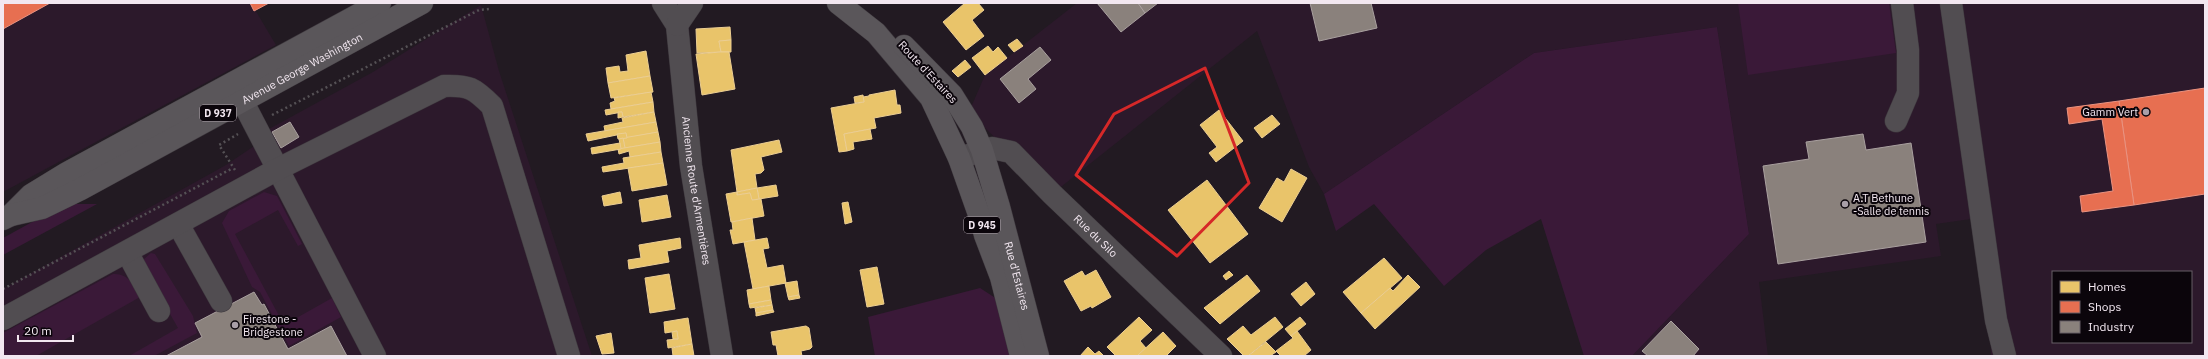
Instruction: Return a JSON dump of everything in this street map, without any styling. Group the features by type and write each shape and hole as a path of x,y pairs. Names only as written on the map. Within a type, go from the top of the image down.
{"main road":[{"name":"Avenue George Washington","path":"238,92 380,3"},
{"name":"Avenue George Washington","path":"7,217 37,191 422,3"},
{"name":"Route d'Estaires","path":"838,3 876,33 931,98 959,158"},
{"name":"Route d'Estaires","path":"863,3 952,95 972,127 982,150"},
{"name":"Rue d'Estaires","path":"982,150 1003,222 1038,356"},
{"name":"D 945","path":"959,158 1001,277 1021,356"}],"street":[{"name":"Ancienne Route d'Armentières","path":"663,3 677,27 691,166 722,356"},
{"path":"677,27 692,3"},
{"path":"1896,121 1908,94 1908,50 1902,3"},
{"path":"1951,3 1996,320 2005,356"},
{"path":"3,319 278,169 444,86 463,85 479,93 492,106 569,356"},
{"path":"238,92 375,356"},
{"name":"Rue du Silo","path":"959,158 992,148 1011,152 1221,356"},
{"path":"178,224 221,301"},
{"path":"127,252 159,311"}],"path":[{"path":"249,185 233,168 219,145 254,123 479,10 490,9"},
{"path":"3,289 233,168"}],"highlighted area":[{"path":"1205,68 1249,183 1177,256 1076,175 1114,114"}],"shaded area":[{"path":"3,3 251,3 276,45 3,192"},
{"path":"1077,3 2205,3 2205,356 1991,356 1991,343 1971,219 1936,224 1941,256 1759,282 1768,356 1632,356 1749,234 1717,27 1534,53 1324,194 1309,167 1257,31 1052,194 969,112 985,75"},
{"path":"1738,3 1889,3 1896,53 1748,75"},
{"path":"481,5 499,71 592,356 3,356 3,289 226,165 263,140 269,129 373,72"},
{"path":"1717,27 1749,234 1632,356 1584,356 1541,219 1486,250 1444,286 1374,204 1336,231 1324,194 1534,53"},
{"path":"264,192 277,196 302,244 298,246 278,210 235,234 284,325 332,298 341,317 289,346 260,292 252,287 222,223 229,211"},
{"path":"65,204 97,204 3,255 3,238"},
{"path":"151,253 155,254 193,316 197,333 154,356 129,356 178,328 143,266 143,260"},
{"path":"113,274 123,275 127,278 133,284 140,297 36,356 3,356 3,333"},
{"path":"980,288 1000,301 1012,356 875,356 868,317"}],"building: Homes":[{"path":"965,3 978,3 984,10 972,20 984,36 966,50 943,22"},
{"path":"730,27 731,40 719,41 721,52 697,53 696,29"},
{"path":"1017,39 1023,46 1014,52 1008,45"},
{"path":"731,40 731,52 721,52 719,41"},
{"path":"988,46 993,52 998,47 1007,58 985,75 972,58"},
{"path":"646,51 650,76 608,83 606,68 619,66 620,72 628,71 626,55"},
{"path":"729,52 735,89 702,95 696,54"},
{"path":"965,60 971,67 958,77 952,71"},
{"path":"650,76 653,92 611,98 608,83"},
{"path":"895,90 897,105 900,105 901,113 874,118 876,128 844,134 847,151 839,152 831,108 864,102 863,97"},
{"path":"651,92 653,102 611,109 610,103 615,101 614,98"},
{"path":"863,95 864,102 855,103 854,97"},
{"path":"653,102 654,112 623,117 622,112 606,115 605,110"},
{"path":"1219,110 1243,141 1216,162 1209,153 1217,147 1200,125"},
{"path":"618,112 622,112 623,117 618,118"},
{"path":"654,112 656,122 605,131 604,126 623,122 622,118"},
{"path":"1272,115 1280,124 1262,138 1254,128"},
{"path":"656,122 658,132 627,138 626,133 588,141 586,134"},
{"path":"870,129 872,139 853,142 854,149 847,151 844,134"},
{"path":"658,132 660,142 625,148 623,138"},
{"path":"626,133 627,138 618,139 617,134"},
{"path":"623,138 625,148 621,149 619,139"},
{"path":"779,140 782,152 761,157 764,170 761,173 755,174 757,188 737,192 731,150"},
{"path":"660,142 661,152 630,157 629,151 619,154 618,149"},
{"path":"620,143 621,149 592,154 591,148"},
{"path":"661,152 663,163 603,172 602,167 624,163 623,158"},
{"path":"663,163 667,185 632,191 628,168"},
{"path":"1291,169 1307,178 1282,222 1259,208 1277,178 1284,182"},
{"path":"1207,180 1248,234 1210,263 1168,210"},
{"path":"776,185 778,196 759,199 757,188"},
{"path":"757,188 759,199 752,200 750,193 737,195 737,192"},
{"path":"620,192 622,203 604,206 602,196"},
{"path":"737,192 737,195 750,193 752,200 761,199 764,216 731,222 726,194"},
{"path":"667,195 671,217 642,222 639,200"},
{"path":"848,202 852,222 845,224 842,203"},
{"path":"752,218 755,240 733,244 730,230 733,230 732,222"},
{"path":"680,238 681,248 667,251 669,262 629,269 628,260 641,258 639,245"},
{"path":"767,238 769,248 763,249 767,268 783,265 786,283 753,289 744,242"},
{"path":"1384,258 1402,278 1361,313 1343,292"},
{"path":"877,267 884,304 867,307 860,270"},
{"path":"1096,270 1111,297 1092,308 1091,306 1081,311 1064,281 1082,271 1085,276"},
{"path":"1229,271 1233,275 1226,280 1223,276"},
{"path":"669,274 675,309 650,313 645,278"},
{"path":"1247,275 1260,291 1220,324 1204,308"},
{"path":"1408,275 1420,287 1375,329 1361,313 1390,288 1393,291"},
{"path":"797,281 799,295 788,297 785,283"},
{"path":"1306,282 1315,294 1301,306 1291,294"},
{"path":"769,286 771,300 749,304 747,290"},
{"path":"799,295 800,298 789,300 788,297"},
{"path":"771,300 772,305 750,308 749,304"},
{"path":"772,305 773,310 756,313 755,308"},
{"path":"773,310 774,312 756,316 756,313"},
{"path":"1139,317 1152,330 1140,341 1146,348 1137,356 1116,356 1107,347"},
{"path":"1275,317 1283,327 1248,356 1244,356 1227,339 1243,326 1251,335"},
{"path":"1300,317 1306,324 1291,336 1285,329"},
{"path":"688,318 692,344 668,348 667,340 678,339 677,331 665,333 664,322"},
{"path":"806,326 809,328 812,347 801,351 802,356 778,356 776,345 773,345 771,332"},
{"path":"677,331 678,339 673,339 672,332"},
{"path":"1297,331 1311,350 1304,356 1281,356 1276,351 1293,338 1291,336"},
{"path":"1163,332 1176,346 1166,356 1137,356"},
{"path":"611,333 614,353 602,354 596,336"},
{"path":"1266,342 1276,352 1270,356 1248,356"},
{"path":"692,344 694,356 673,356 672,348"},
{"path":"1088,347 1095,354 1099,351 1104,356 1080,356"}],"building: Shops":[{"path":"3,3 50,3 3,29"},
{"path":"250,3 269,3 254,11"},
{"path":"2205,88 2205,194 2134,205 2119,101"},
{"path":"2119,101 2134,205 2082,212 2080,196 2113,191 2102,119 2069,124 2067,108"}],"building: Industry":[{"path":"1097,3 1138,3 1145,13 1121,32"},
{"path":"1138,3 1158,3 1145,13"},
{"path":"1310,3 1371,3 1377,28 1319,41"},
{"path":"1040,47 1051,60 1028,79 1036,89 1019,103 1000,79"},
{"path":"290,122 299,137 281,148 272,132"},
{"name":"A.T Bethune -Salle de tennis","path":"1863,134 1866,150 1911,143 1926,242 1778,264 1763,166 1809,159 1806,142"},
{"name":"Firestone - Bridgestone","path":"254,292 262,305 264,304 288,349 331,326 347,356 166,356 202,337 195,323"},
{"path":"1671,321 1699,349 1693,356 1648,356 1642,351"}],"place":[{"name":"Gamm Vert","path":"2146,112"},
{"name":"A.T Bethune -Salle de tennis","path":"1845,204"},
{"name":"Firestone - Bridgestone","path":"235,325"}]}
